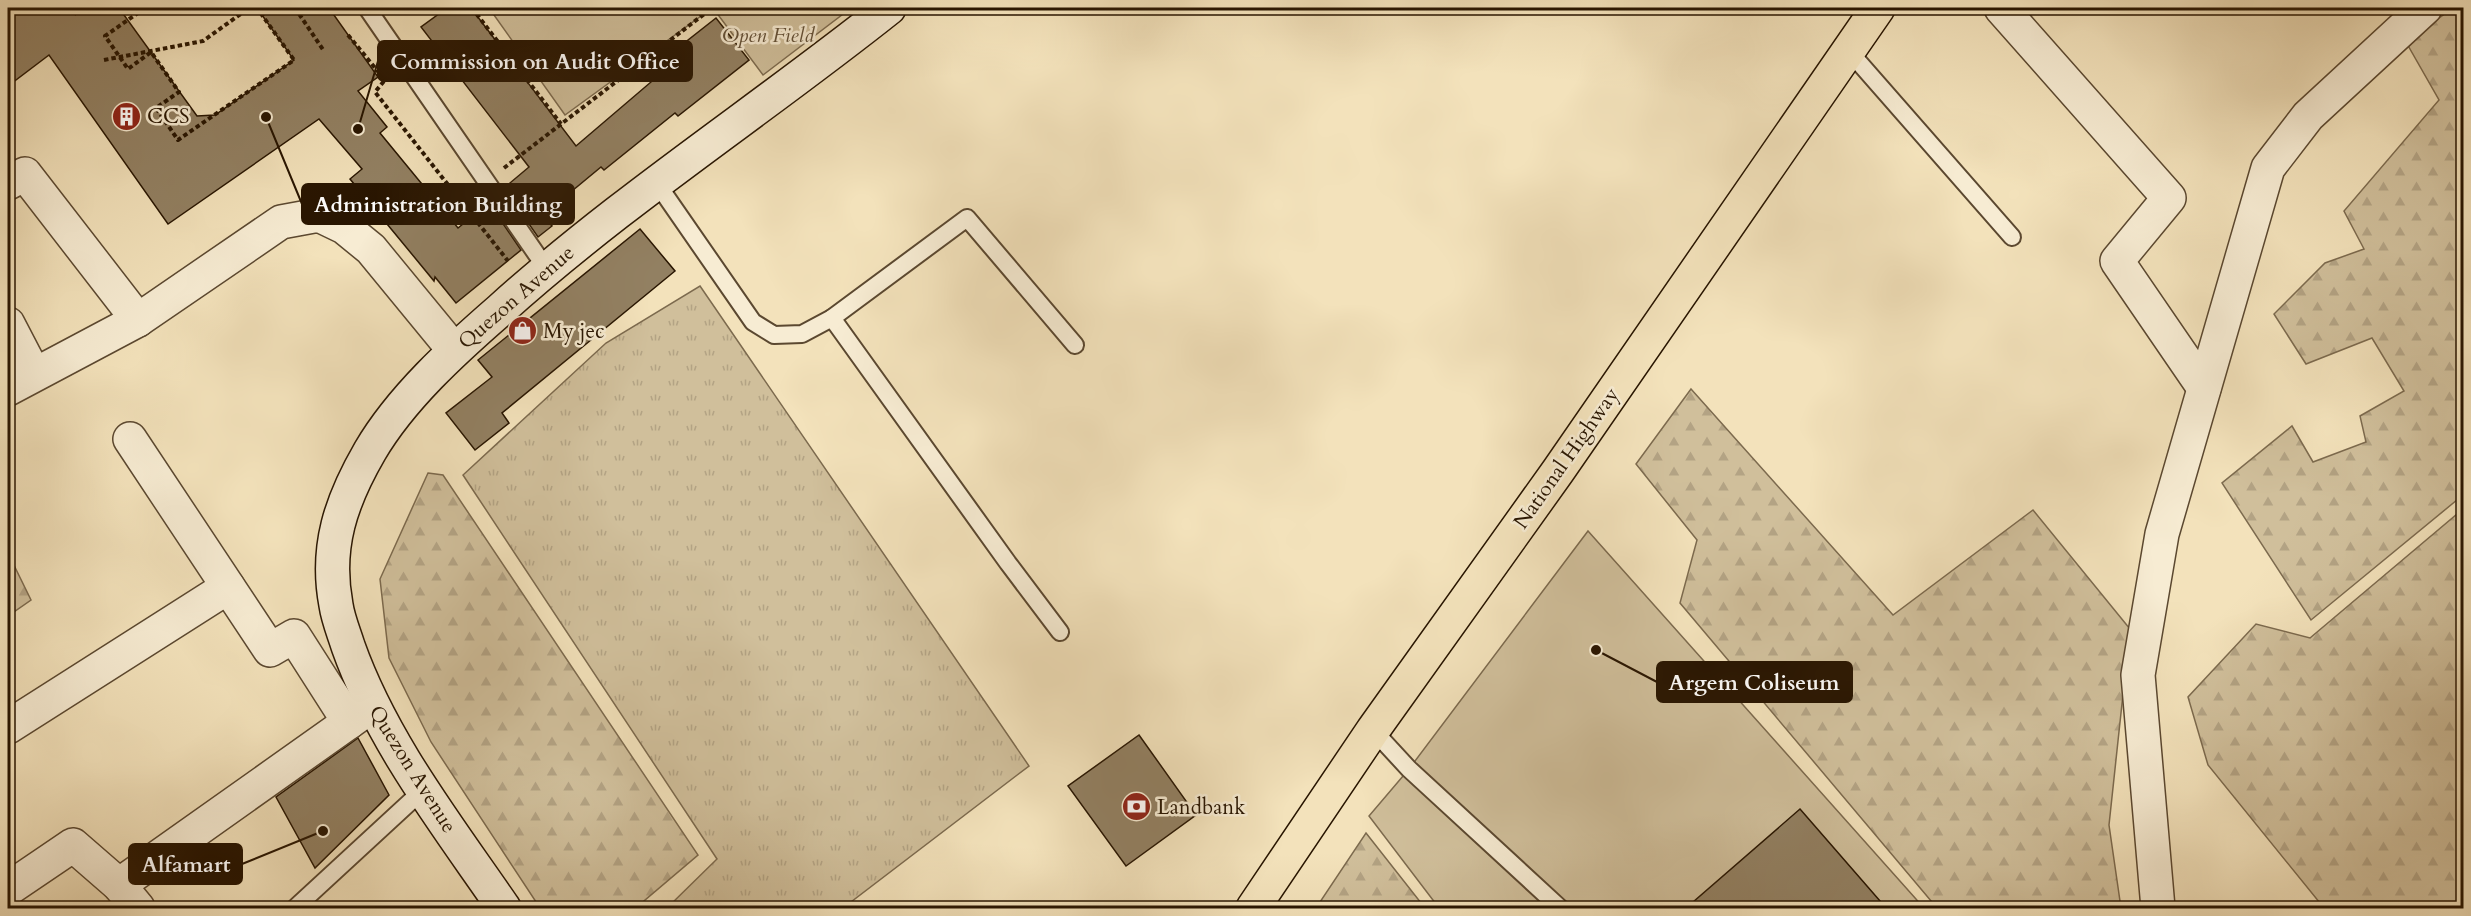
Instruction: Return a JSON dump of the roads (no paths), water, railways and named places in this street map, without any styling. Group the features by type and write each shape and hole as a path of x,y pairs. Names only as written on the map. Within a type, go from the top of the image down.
{"main road":[{"name":"National Highway","path":"1253,909 1372,730 1558,471 1878,8"}],"street":[{"name":"Quezon Avenue","path":"504,909 423,790 361,714 357,672 336,608 332,575 332,547 348,493 371,449 409,399 454,350 546,268 656,182 831,54 889,8"},
{"path":"2001,8 2169,198 2117,261 2204,388"},
{"path":"2158,909 2138,675 2162,534 2268,168 2308,116 2425,8"},
{"path":"8,183 25,174 138,320"},
{"path":"8,324 21,381 138,320 281,222 319,215 344,227 371,249 454,350"},
{"path":"8,889 73,845 129,897 361,714 294,636 270,650 130,438"},
{"path":"8,728 228,587"}],"lane":[{"path":"367,8 546,268"},
{"path":"1849,51 2012,237"},
{"path":"656,182 753,322 774,335 802,334 832,318 967,218 1075,345"},
{"path":"832,318 1060,632"},
{"path":"1372,730 1408,770 1560,909"},
{"path":"295,909 423,790"}],"place":[{"name":"CCS","path":"126,116"},
{"name":"Administration Building","path":"266,117"},
{"name":"Commission on Audit Office","path":"358,129"},
{"name":"My jec","path":"522,331"},
{"name":"Argem Coliseum","path":"1596,650"},
{"name":"Landbank","path":"1136,807"},
{"name":"Alfamart","path":"323,831"}],"park label":[{"name":"Open Field","path":"768,35"}]}
